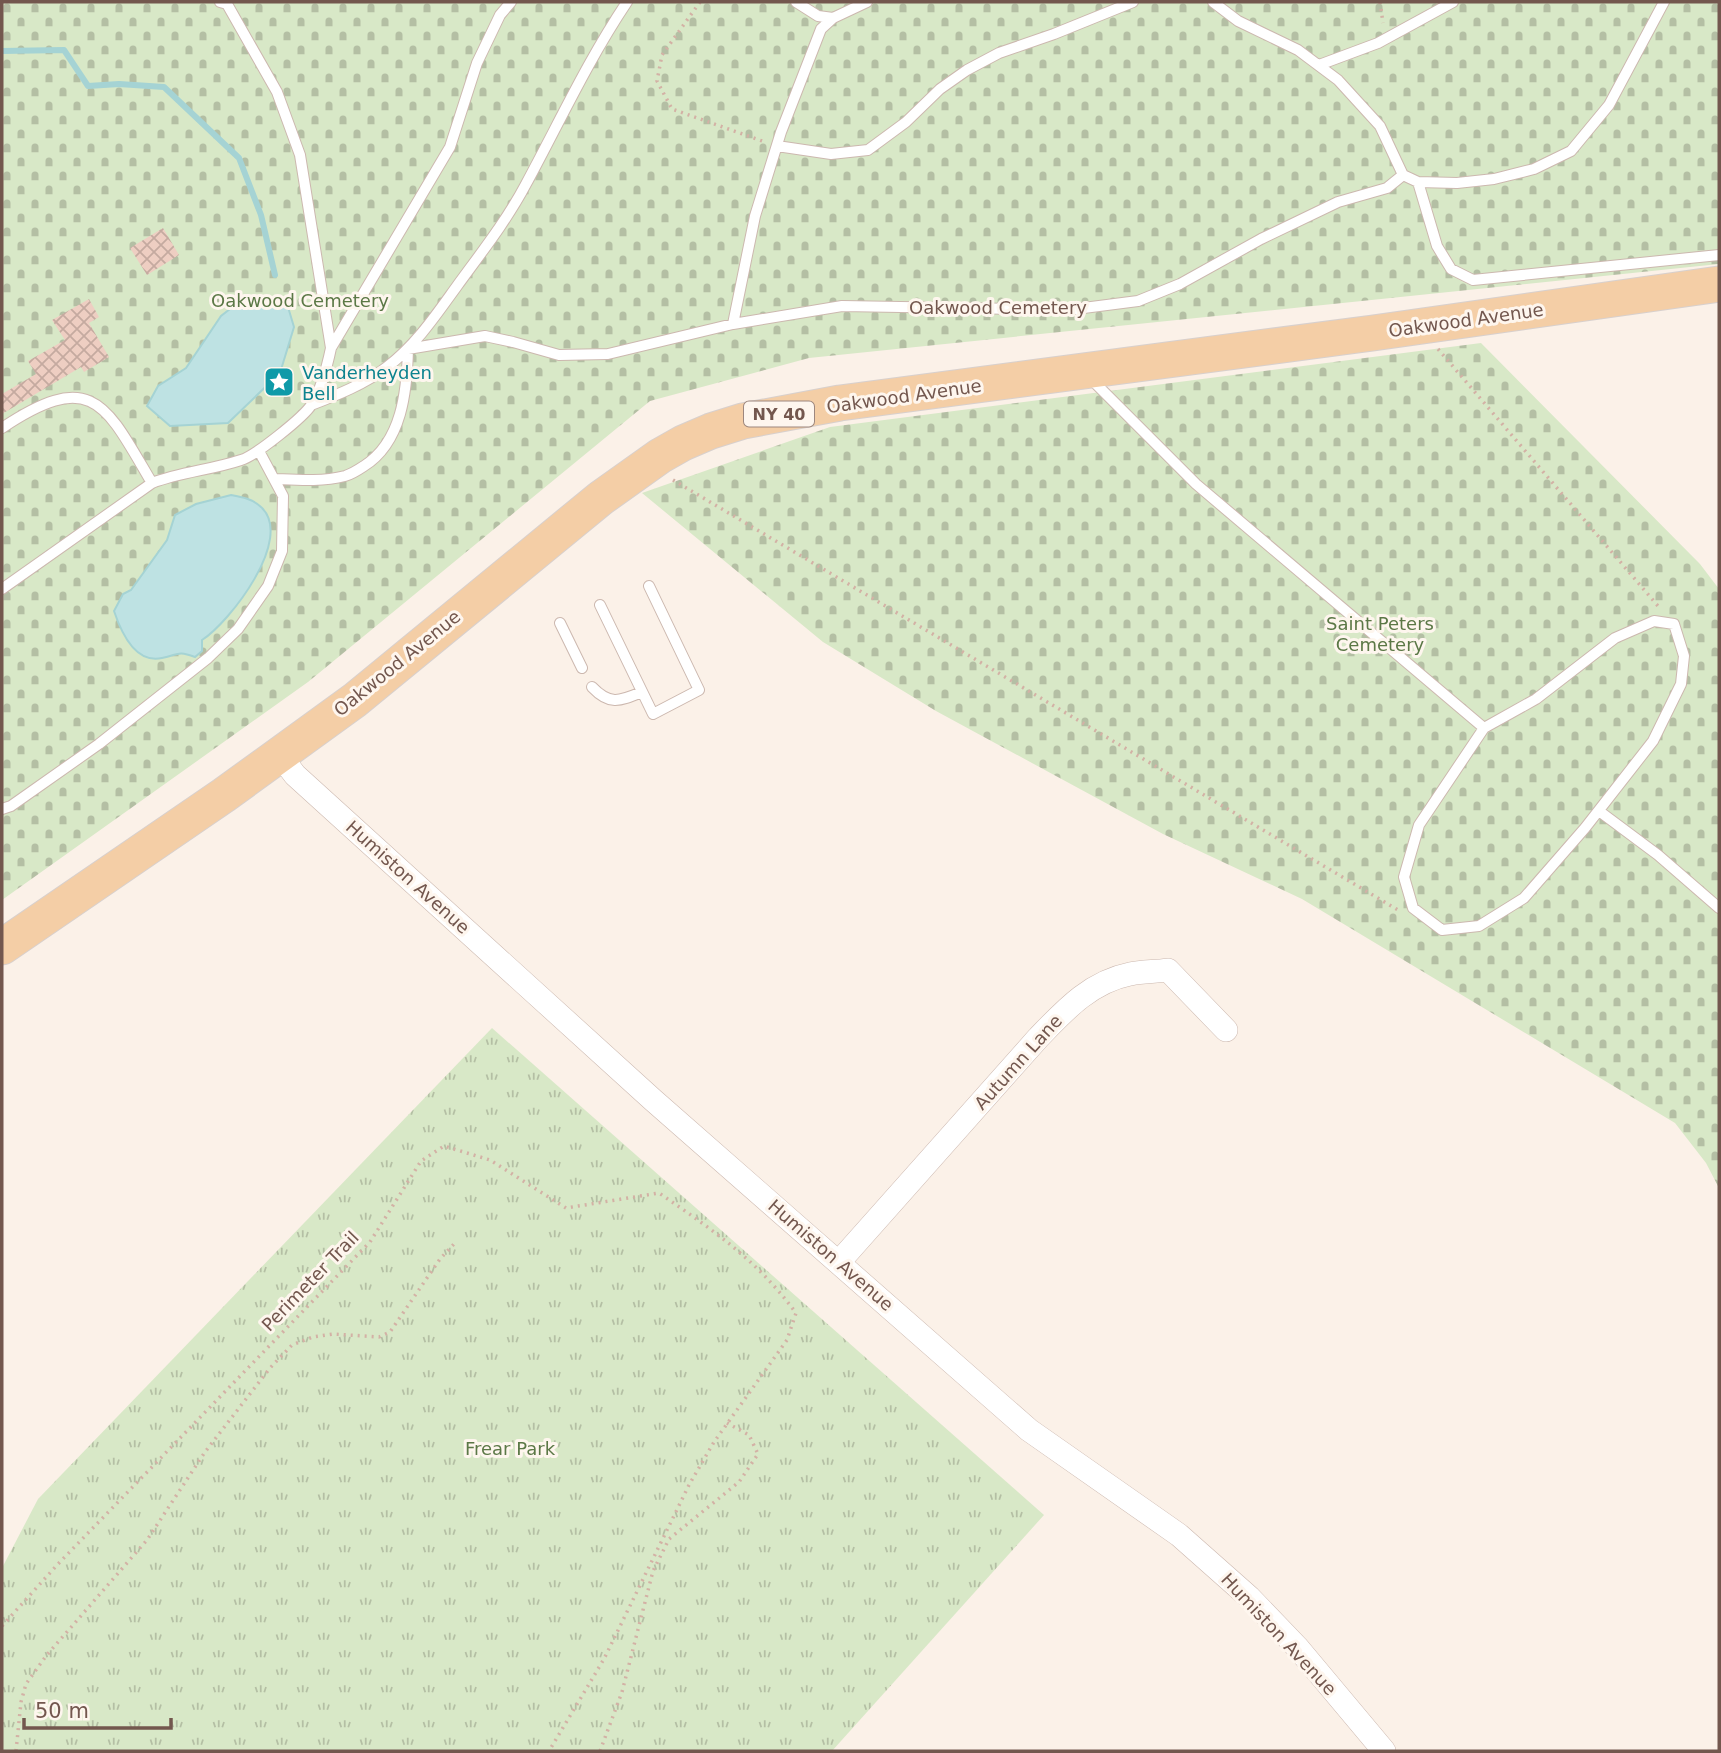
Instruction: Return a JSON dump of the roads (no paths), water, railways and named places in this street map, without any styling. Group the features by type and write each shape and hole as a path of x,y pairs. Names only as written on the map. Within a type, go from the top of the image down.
{"main road":[{"name":"Oakwood Avenue","path":"2,947 355,700 601,498 683,443 743,421 840,403 1418,327 1719,284"}],"street":[{"name":"Humiston Avenue","path":"279,754 295,775 653,1100 1029,1430 1179,1535 1249,1597 1297,1647 1384,1751"},
{"name":"Autumn Lane","path":"839,1262 1038,1038 1070,1005 1094,987 1129,974 1168,970 1226,1030"}],"lane":[{"name":"Oakwood Cemetery","path":"225,2 277,92 300,155 331,348"},
{"name":"Oakwood Cemetery","path":"311,405 326,372 331,348 450,147 477,63 500,15 511,2"},
{"name":"Oakwood Cemetery","path":"2,589 152,483 176,474 242,460 259,451 311,405 343,393 375,375 408,349 506,218 626,2"},
{"path":"796,2 818,16 833,18"},
{"path":"733,324 755,216 777,146 821,29 833,18 867,2"},
{"path":"777,146 831,154 868,150 906,122 940,89 967,70 999,53 1133,2"},
{"path":"1213,2 1238,21 1298,50 1338,80 1380,126 1404,175 1418,182 1457,183 1494,179 1534,169 1571,151 1609,105 1664,2"},
{"path":"1319,65 1386,39 1453,2"},
{"name":"Oakwood Cemetery","path":"408,349 485,336 559,355 608,354 733,324 842,306 1068,310 1138,301 1180,284 1261,239 1338,202 1387,188 1404,175"},
{"path":"1418,182 1437,246 1451,270 1473,280 1719,255"},
{"path":"275,479 316,481 348,475 376,458 394,434 407,375 408,349"},
{"path":"1084,372 1196,484 1484,728"},
{"path":"2,428 21,415 55,400 82,397 102,407 118,425 152,483"},
{"path":"2,809 11,806 99,744 208,658 238,629 268,586 282,551 283,496 259,451"},
{"path":"600,605 653,714 699,690 649,586"},
{"path":"1654,621 1674,624 1684,656 1681,684 1653,741 1599,811 1524,898 1479,926 1442,930 1413,908 1404,877 1419,825 1484,728 1536,699 1615,638 1654,621"},
{"path":"560,623 582,668"},
{"path":"592,687 602,698 620,701 642,692"},
{"path":"1599,811 1658,855 1719,908"}],"water":[{"path":"239,302 288,307 294,327 280,373 228,423 170,426 147,406 158,386 186,368 221,316"},
{"path":"231,495 258,504 269,521 270,538 265,558 255,578 228,616 202,640 202,651 195,657 181,653 152,659 144,656 130,645 114,611 123,594 131,590 167,540 175,515 196,504"}],"waterway":[{"path":"2,51 64,50 88,86 119,84 164,87 239,158 261,215 275,275"}],"place":[{"name":"Vanderheyden Bell","path":"279,382"}],"park label":[{"name":"Saint Peters Cemetery","path":"1380,633"},
{"name":"Frear Park","path":"510,1448"}]}
